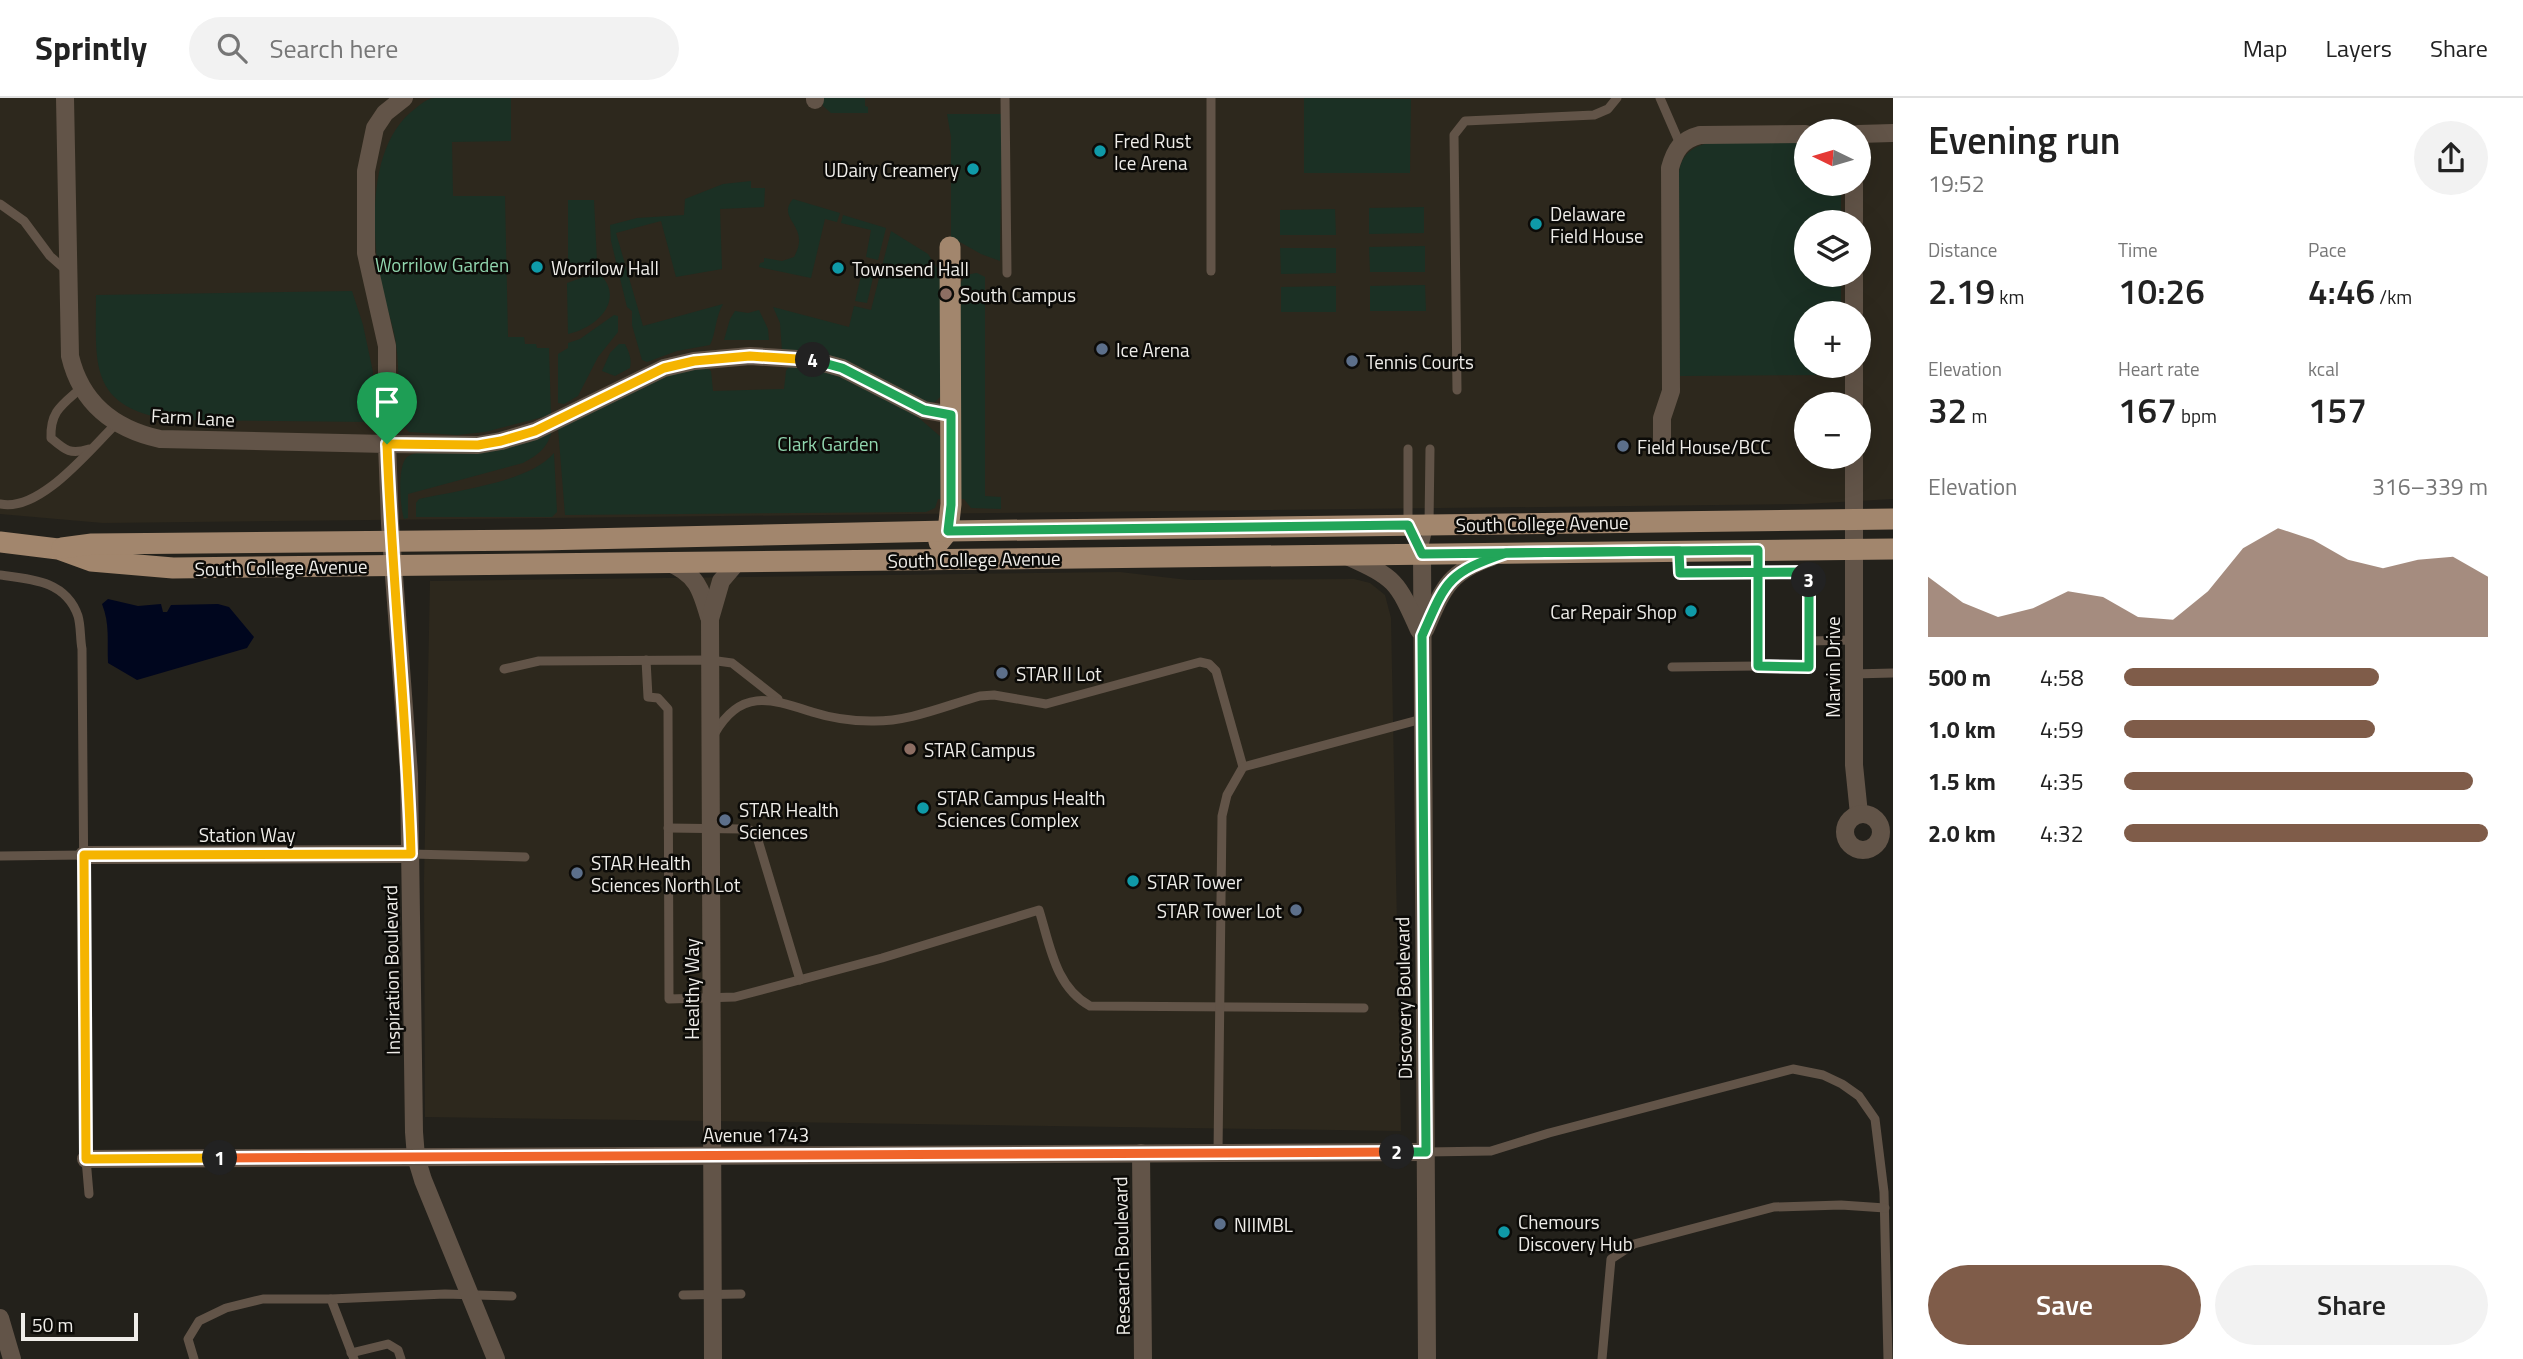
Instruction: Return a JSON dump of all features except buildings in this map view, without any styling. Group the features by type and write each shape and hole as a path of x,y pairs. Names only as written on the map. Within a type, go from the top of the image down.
{"main road":[{"path":"925,560 948,531 951,505 950,247"},
{"name":"South College Avenue","path":"58,549 92,544 638,539 948,531 1893,519"},
{"name":"South College Avenue","path":"0,542 58,549 92,561 173,568 1893,549"}],"street":[{"name":"Farm Lane","path":"65,98 69,356 81,388 116,424 136,434 160,439 478,445 535,431 664,368 694,361 750,356 813,360 842,368 924,410 951,415"},
{"path":"391,542 387,346 366,253 366,171 375,128 385,113 404,98"},
{"path":"1871,134 1893,133"},
{"path":"1661,441 1662,418 1671,391 1670,168 1674,153 1689,138 1700,135 1794,134"},
{"name":"Marvin Drive","path":"1854,469 1854,765 1859,814"},
{"name":"Inspiration Boulevard","path":"391,542 407,746 416,1157 496,1359"},
{"name":"Discovery Boulevard","path":"1422,636 1449,581 1471,564 1506,553"},
{"name":"Discovery Boulevard","path":"1345,554 1376,569 1396,583 1422,636"},
{"name":"Discovery Boulevard","path":"1422,554 1427,1359"},
{"name":"Healthy Way","path":"710,619 721,581 738,561"},
{"name":"Healthy Way","path":"667,562 687,571 694,579 704,598 710,619 713,1359"},
{"name":"Station Way","path":"84,855 411,854"},
{"name":"Avenue 1743","path":"86,1159 1426,1152"},
{"name":"Research Boulevard","path":"1141,1153 1143,1359"},
{"path":"0,1318 12,1359"}],"lane":[{"path":"1005,98 1007,273"},
{"path":"1211,271 1212,98"},
{"path":"1457,390 1454,135 1465,121 1594,115 1608,109 1617,98"},
{"path":"1660,98 1680,145"},
{"path":"0,204 24,220 50,256 69,273"},
{"path":"81,388 58,408 50,421 51,438 75,454 90,449"},
{"path":"0,504 7,506 34,498 76,466 116,424"},
{"path":"1408,449 1422,554"},
{"path":"1422,554 1418,525 1430,449"},
{"path":"1730,550 1730,573"},
{"path":"1758,550 1758,666"},
{"path":"1672,667 1809,667 1809,572 1680,573 1679,551"},
{"path":"0,575 37,579 54,586 66,595 78,617 82,663 86,1159 89,1194"},
{"path":"1809,641 1853,640"},
{"path":"646,660 648,697 658,698 668,709 669,999 735,997 897,954 1038,910 1061,980 1071,992 1090,1006 1364,1008"},
{"path":"504,669 539,661 710,660 732,663 779,701"},
{"path":"710,741 721,722 738,707 765,699 839,719 870,722 900,720 980,696 994,695 1036,704 1056,702 1200,662 1209,664 1216,671 1244,767"},
{"path":"1853,674 1893,673"},
{"path":"1218,1153 1222,816 1227,795 1244,767 1422,719"},
{"path":"668,828 750,830 757,837 800,980"},
{"path":"411,854 525,857"},
{"path":"0,856 84,855"},
{"path":"1426,1152 1491,1151 1549,1133 1793,1069 1842,1084 1859,1096 1875,1119 1885,1208 1888,1359"},
{"path":"1602,1359 1611,1259 1634,1244 1774,1207 1841,1205 1885,1208"},
{"path":"194,1359 188,1339 199,1321 226,1308 263,1299 445,1294 512,1296"},
{"path":"683,1295 741,1294"},
{"path":"331,1299 352,1356 388,1345 398,1350 401,1359"}],"shaded area":[{"name":"South Campus","path":"0,98 1893,98 1893,499 1805,504 103,523 0,514"},
{"name":"STAR Campus","path":"1120,572 1188,580 1354,579 1370,583 1385,595 1391,618 1401,1131 425,1117 424,881 430,581"}],"green space":[{"name":"Worrilow Garden","path":"434,98 511,98 511,141 452,142 453,196 505,196 508,337 524,337 525,344 549,348 551,415 485,432 457,435 409,432 401,424 396,344 379,277 375,233 377,186 381,163 400,123 420,104"},
{"path":"823,98 865,98 868,113 831,113 823,106"},
{"path":"1304,98 1411,99 1410,173 1304,173"},
{"path":"947,114 1002,114 1000,261 951,237 951,137"},
{"path":"1794,142 1794,196 1841,196 1841,210 1794,210 1794,287 1841,287 1841,301 1794,301 1794,375 1680,376 1679,173 1685,157 1692,150 1708,143"},
{"path":"751,181 751,188 765,188 764,207 720,209 722,269 676,277 661,221 616,233 643,326 723,304 710,345 677,351 647,362 642,360 632,325 632,311 627,307 611,241 610,225 637,218 684,215 685,199 723,184"},
{"path":"793,199 840,213 837,222 825,219 811,278 759,267 764,258 782,261 794,257 799,237 788,212"},
{"path":"568,200 594,200 597,262 596,265 568,275"},
{"path":"1424,207 1424,233 1369,234 1369,208"},
{"path":"1335,209 1336,235 1280,235 1280,210"},
{"path":"843,215 886,228 878,260 866,257 871,230 841,223"},
{"path":"891,231 928,254 937,268 941,267 941,396 935,402 914,398 847,362 782,351 780,323 773,307 849,327 854,306 871,310"},
{"path":"1425,246 1425,272 1370,272 1369,247"},
{"path":"1280,248 1336,248 1336,273 1281,274"},
{"path":"864,264 876,265 867,303 855,301"},
{"path":"598,272 610,292 605,311 589,326 568,334 567,283"},
{"path":"977,273 985,277 985,496 1001,497 1001,509 971,508 964,499 958,499 958,288 965,277"},
{"path":"1425,285 1426,311 1370,311 1370,286"},
{"path":"1336,286 1336,312 1281,312 1281,287"},
{"path":"352,291 363,325 373,372 370,422 171,420 124,404 111,393 102,379 96,342 96,295"},
{"path":"759,310 768,329 769,340 724,340 735,311 748,313"},
{"path":"614,315 618,316 618,332 598,357 578,396 564,404 558,403 558,354 568,348 568,343 580,339"},
{"path":"619,344 625,344 631,365 615,376 602,371 610,353"},
{"name":"Clark Garden","path":"789,366 821,368 911,411 942,438 943,499 938,499 935,508 926,512 565,515 558,428 665,374 705,367 711,371 713,391 784,389"},
{"path":"553,428 542,449 523,463 408,494 408,518 404,519 401,477 407,457 423,451"},
{"path":"554,453 557,512 552,517 416,517 416,503 419,499 472,489 510,478 543,463"}],"water":[{"path":"108,599 138,606 161,604 163,612 167,612 171,605 218,604 229,607 254,637 247,648 137,680 108,663 107,626 102,604"}],"place":[{"name":"Fred Rust Ice Arena","path":"1100,151"},
{"name":"UDairy Creamery","path":"973,169"},
{"name":"Delaware Field House","path":"1536,224"},
{"name":"Worrilow Hall","path":"537,267"},
{"name":"Townsend Hall","path":"838,268"},
{"name":"South Campus","path":"946,294"},
{"name":"Ice Arena","path":"1102,349"},
{"name":"Tennis Courts","path":"1352,361"},
{"name":"Field House/BCC","path":"1623,446"},
{"name":"Car Repair Shop","path":"1691,611"},
{"name":"STAR II Lot","path":"1002,673"},
{"name":"STAR Campus","path":"910,749"},
{"name":"STAR Campus Health Sciences Complex","path":"923,808"},
{"name":"STAR Health Sciences","path":"725,820"},
{"name":"STAR Health Sciences North Lot","path":"577,873"},
{"name":"STAR Tower","path":"1133,881"},
{"name":"STAR Tower Lot","path":"1296,910"},
{"name":"NIIMBL","path":"1220,1224"},
{"name":"Chemours Discovery Hub","path":"1504,1232"}],"route":[{"path":"387,444 390,523 409,774 411,854 84,855 86,1159 1426,1152 1422,636 1449,581 1471,564 1506,553 1758,550 1759,561 1758,572 1758,666 1809,667 1809,572 1758,572 1680,573 1679,551 1593,552 1422,554 1408,525 948,531 951,505 951,415 924,410 871,381 842,368 813,360 750,356 694,361 664,368 535,431 501,441 478,445 387,444"}]}
